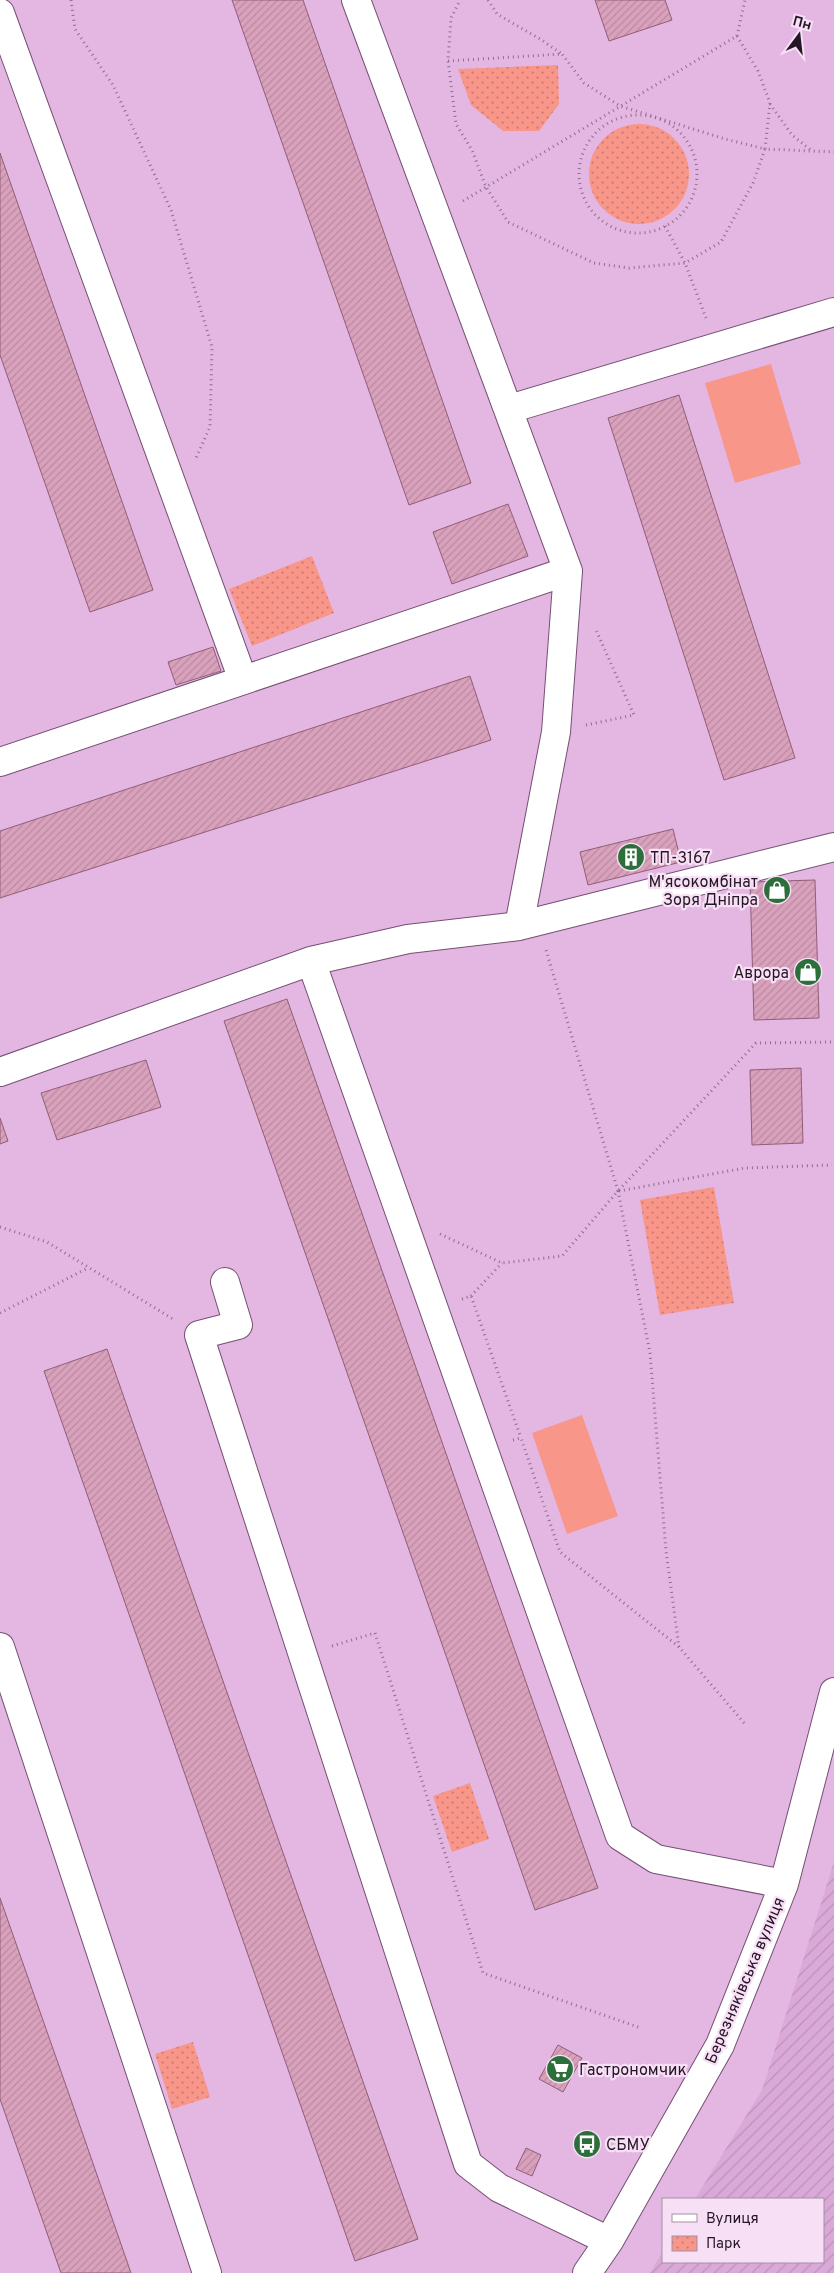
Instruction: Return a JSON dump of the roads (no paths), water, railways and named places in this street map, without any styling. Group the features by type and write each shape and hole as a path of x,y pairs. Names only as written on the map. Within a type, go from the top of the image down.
{"street":[{"path":"356,0 568,570 556,732 528,924"},
{"path":"0,12 243,680"},
{"path":"509,409 834,312"},
{"path":"0,762 568,570"},
{"path":"0,1072 311,961 408,939 528,924 834,848"},
{"path":"311,961 620,1836 656,1860 784,1884"},
{"path":"224,1282 238,1325 199,1335 468,2164 499,2188 609,2241"},
{"path":"0,1647 207,2273"},
{"name":"Березняківська вулиця","path":"587,2273 609,2241 720,2045 784,1884 834,1692"}],"place":[{"name":"ТП-3167","path":"631,857"},
{"name":"М'ясокомбінат Зоря Дніпра","path":"777,890"},
{"name":"Аврора","path":"808,972"},
{"name":"Гастрономчик","path":"560,2069"},
{"name":"СБМУ","path":"587,2144"}]}
